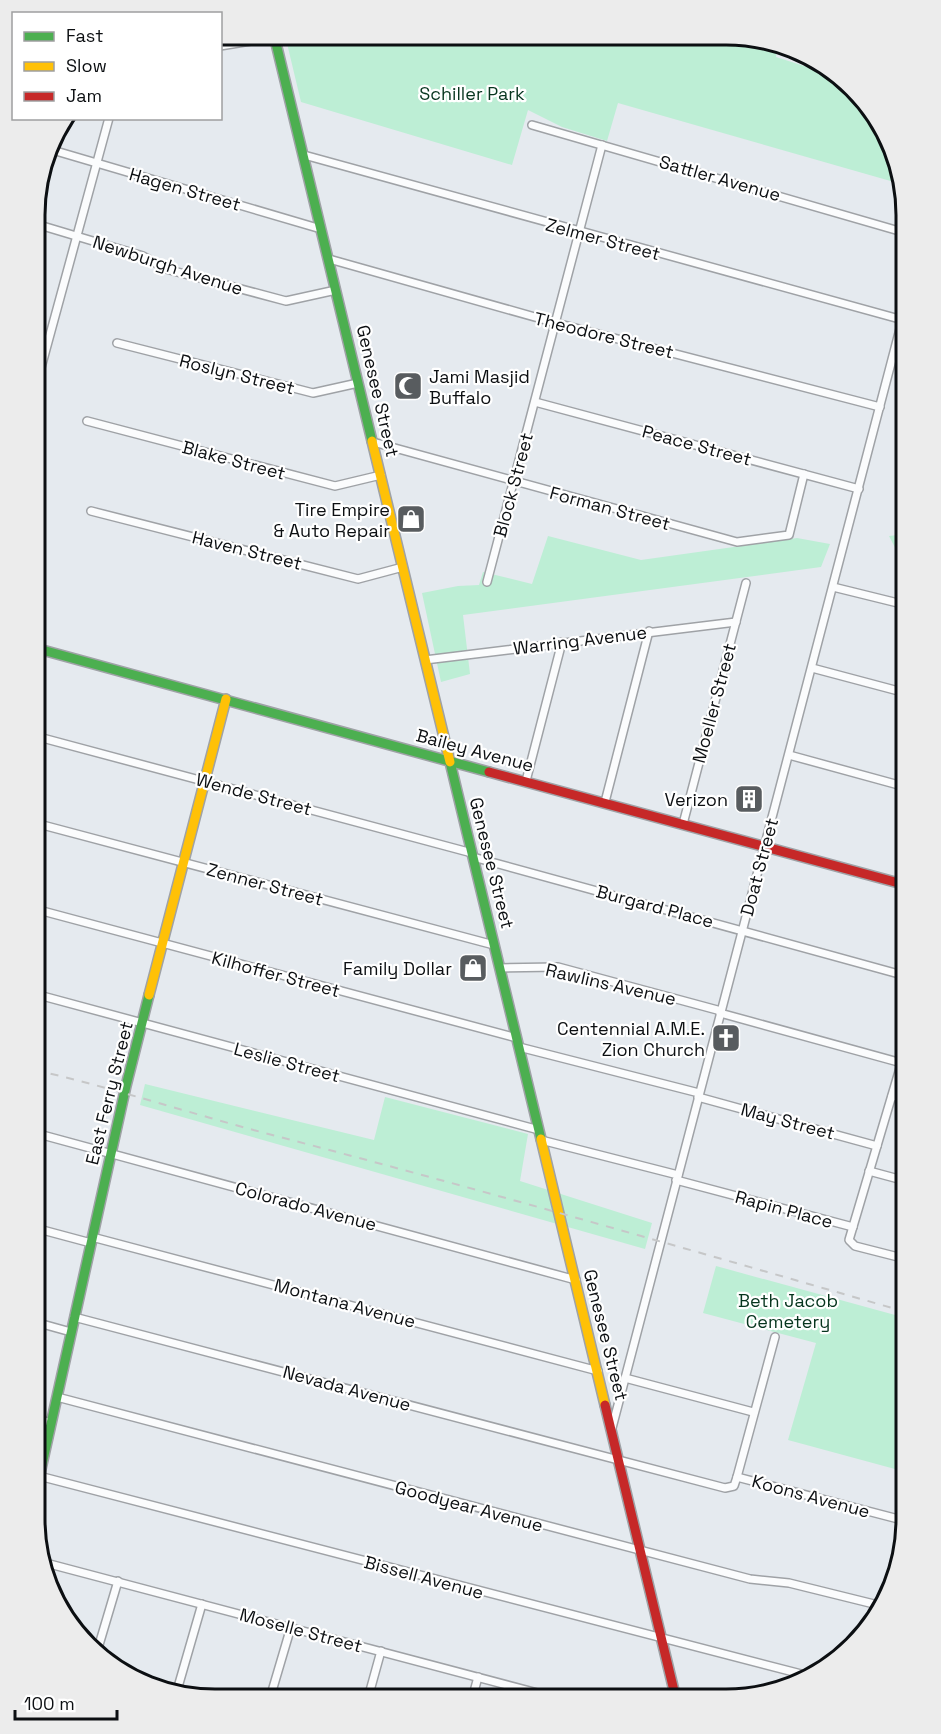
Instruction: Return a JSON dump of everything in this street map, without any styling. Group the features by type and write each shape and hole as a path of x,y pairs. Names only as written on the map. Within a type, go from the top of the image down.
{"main road":[{"name":"Genesee Street","path":"277,45 674,1689"},
{"name":"Bailey Avenue","path":"45,650 896,882"},
{"name":"East Ferry Street","path":"45,1450 142,1023 226,699"}],"street":[{"path":"45,350 108,120"},
{"name":"Sattler Avenue","path":"532,125 896,230"},
{"name":"Block Street","path":"487,582 602,145"},
{"name":"Hagen Street","path":"58,152 321,229"},
{"name":"Zelmer Street","path":"304,155 579,233 896,311"},
{"name":"Newburgh Avenue","path":"45,227 144,256 166,268 286,301 336,290"},
{"name":"Theodore Street","path":"329,259 556,324 880,407"},
{"name":"Roslyn Street","path":"117,343 313,393 358,383"},
{"name":"Doat Street","path":"612,1428 896,347"},
{"name":"Peace Street","path":"535,402 859,489"},
{"name":"Blake Street","path":"87,421 335,486 381,475"},
{"name":"Forman Street","path":"373,442 513,483 737,542 789,535 804,474"},
{"name":"Haven Street","path":"90,511 358,579 403,567"},
{"name":"Moeller Street","path":"682,824 746,583"},
{"path":"833,588 896,603"},
{"name":"Warring Avenue","path":"425,660 736,622"},
{"path":"605,802 649,631"},
{"path":"526,781 562,642"},
{"path":"812,668 896,690"},
{"name":"Wende Street","path":"45,739 473,855"},
{"path":"789,755 896,784"},
{"name":"Zenner Street","path":"45,826 494,945"},
{"name":"Burgard Place","path":"473,855 896,973"},
{"name":"Kilhoffer Street","path":"45,912 518,1042"},
{"name":"Rawlins Avenue","path":"500,968 558,967 896,1061"},
{"name":"Leslie Street","path":"45,997 540,1135"},
{"name":"May Street","path":"518,1042 877,1146"},
{"path":"853,1227 896,1083"},
{"path":"892,1096 896,1097"},
{"name":"Rapin Place","path":"540,1135 677,1178 853,1227 849,1240 852,1245 896,1256"},
{"name":"Colorado Avenue","path":"45,1136 576,1280"},
{"path":"869,1172 896,1179"},
{"name":"Montana Avenue","path":"45,1230 91,1240 598,1371"},
{"name":"Nevada Avenue","path":"74,1317 619,1460"},
{"path":"45,1325 71,1332"},
{"path":"737,1476 775,1337"},
{"path":"625,1378 753,1412"},
{"name":"Goodyear Avenue","path":"57,1397 750,1579 789,1583 873,1604"},
{"path":"45,1421 51,1423"},
{"name":"Koons Avenue","path":"619,1460 725,1488 734,1486 737,1476 896,1518"},
{"name":"Bissell Avenue","path":"45,1478 797,1673"},
{"name":"Moselle Street","path":"51,1564 523,1689"},
{"path":"99,1643 118,1581"},
{"path":"179,1685 202,1604"},
{"path":"273,1689 291,1627"},
{"path":"370,1689 381,1651"},
{"path":"474,1689 478,1677"}],"green space":[{"name":"Schiller Park","path":"287,45 737,45 777,53 776,57 809,67 838,87 854,103 878,140 887,160 892,182 618,103 607,141 562,127 528,110 512,165 301,102"},
{"path":"896,535 896,549 889,536"},
{"path":"548,536 641,560 797,538 830,544 821,567 463,615 470,674 441,682 422,593 458,586 479,585 483,572 532,584"},
{"path":"145,1084 374,1140 385,1097 528,1134 520,1181 652,1223 645,1249 140,1105"},
{"name":"Beth Jacob Cemetery","path":"716,1266 896,1315 896,1469 788,1440 816,1343 703,1313"}],"railway":[{"path":"45,1073 516,1201 896,1309"}],"traffic: fast":[{"path":"276,45 372,441"},
{"path":"45,651 489,772"},
{"path":"450,762 541,1139"},
{"path":"45,1451 126,1086 149,995"}],"traffic: slow":[{"path":"372,441 450,762"},
{"path":"149,995 226,699"},
{"path":"541,1139 605,1405"}],"traffic: jam":[{"path":"489,772 896,882"},
{"path":"605,1405 674,1689"}],"place":[{"name":"Jami Masjid Buffalo","path":"408,386"},
{"name":"Tire Empire & Auto Repair","path":"411,519"},
{"name":"Verizon","path":"749,799"},
{"name":"Family Dollar","path":"473,968"},
{"name":"Centennial A.M.E. Zion Church","path":"726,1038"}]}
